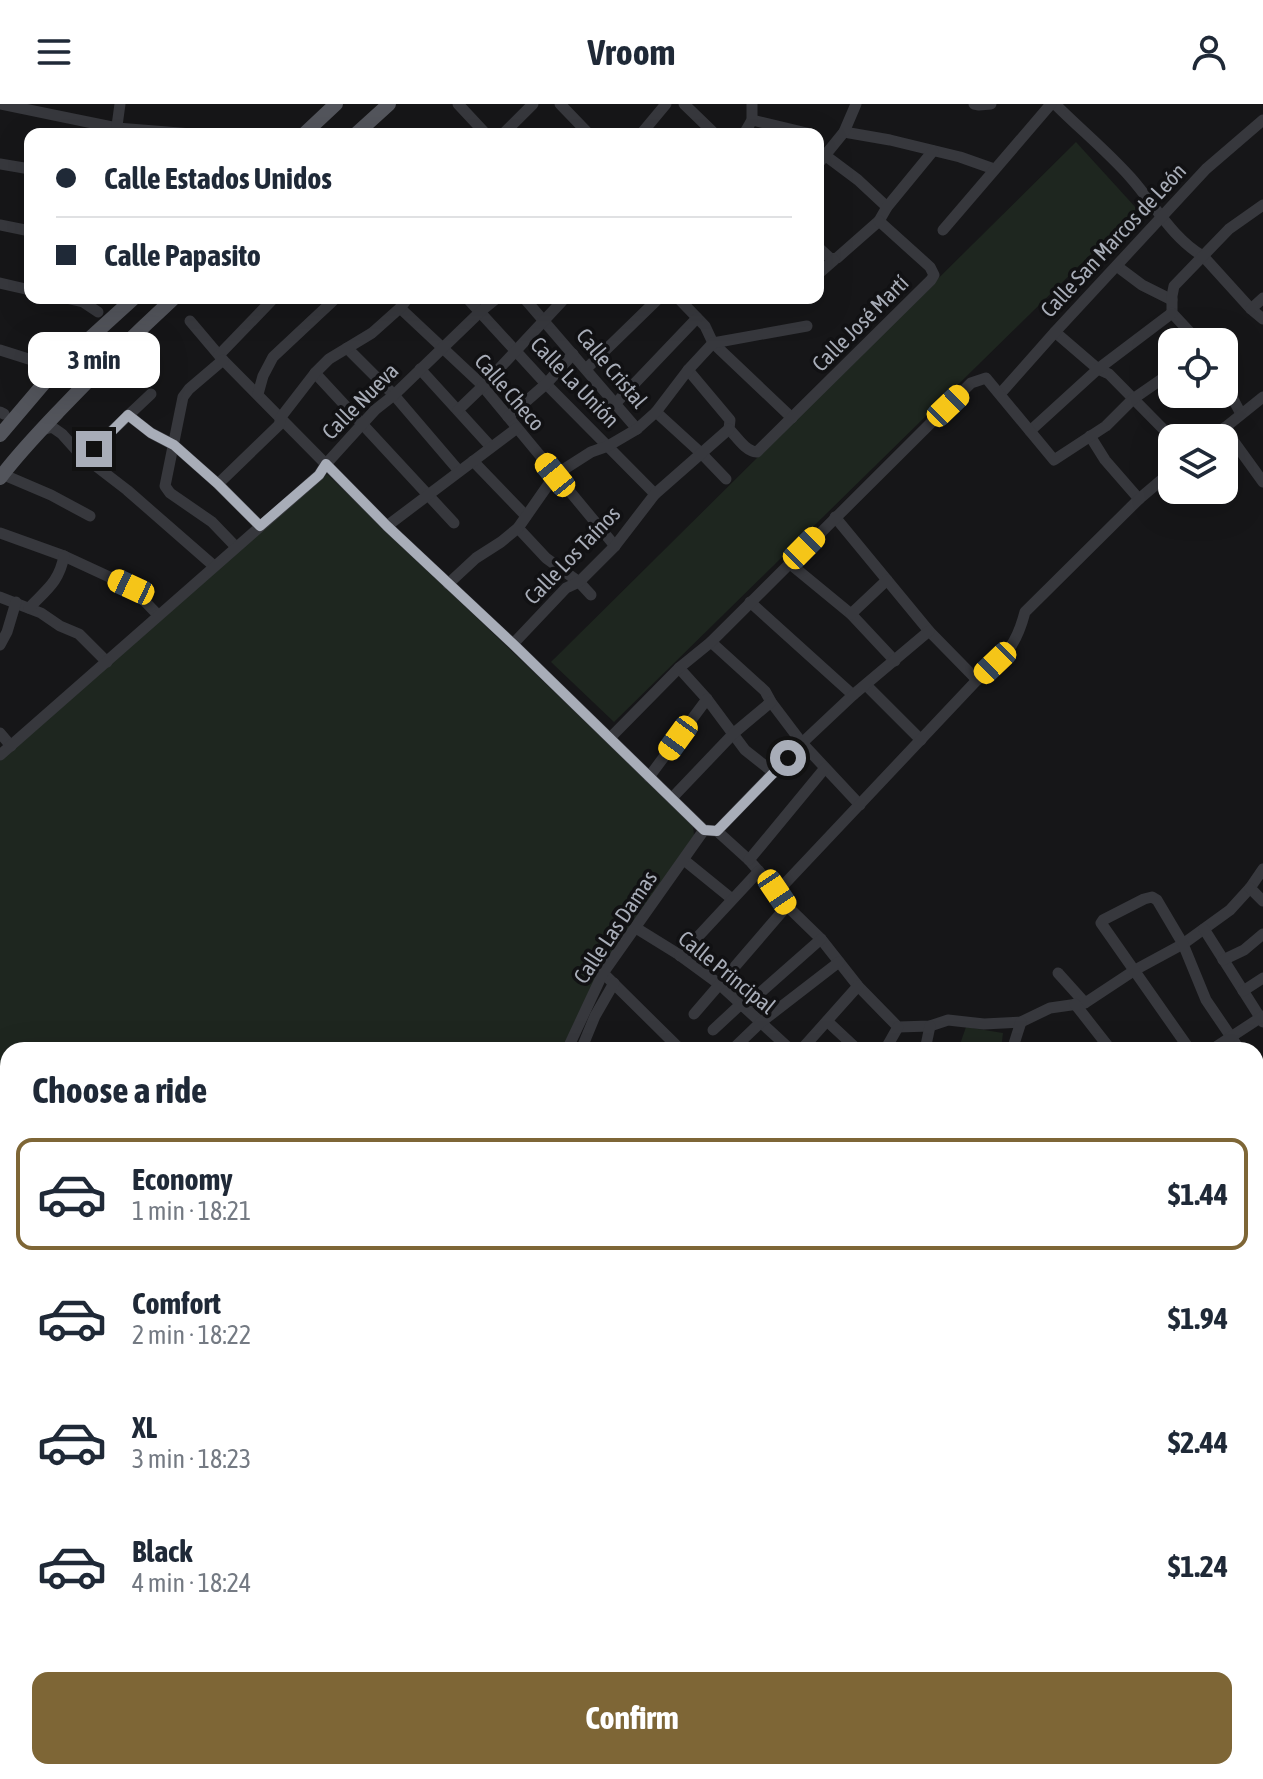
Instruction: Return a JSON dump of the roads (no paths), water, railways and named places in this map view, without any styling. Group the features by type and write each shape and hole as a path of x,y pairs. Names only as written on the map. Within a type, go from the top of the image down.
{"main road":[{"path":"363,128 389,104"},
{"path":"310,128 333,105"},
{"path":"0,435 57,368 127,304"},
{"path":"1,476 117,351 168,304"}],"street":[{"path":"0,104 104,128"},
{"path":"117,128 120,104"},
{"path":"458,104 480,128"},
{"path":"513,128 533,104"},
{"path":"560,104 583,128"},
{"path":"646,128 666,104"},
{"path":"684,104 709,128"},
{"path":"747,128 752,120 752,104"},
{"path":"824,157 841,136 856,104"},
{"path":"974,104 991,104"},
{"path":"943,230 1053,104 1130,177 1181,239 1203,256 1263,319"},
{"path":"752,120 786,128"},
{"name":"Calle San Marcos de León","path":"1000,394 1206,169 1263,120"},
{"path":"824,136 890,140 960,157 994,169"},
{"path":"824,268 879,221 933,151"},
{"path":"824,161 858,180 887,207"},
{"path":"0,164 24,168"},
{"path":"1030,431 1172,307 1174,286 1229,229 1263,205"},
{"name":"Calle José Martí","path":"729,429 747,448 757,452 934,275 930,267 879,221"},
{"path":"0,225 24,230"},
{"path":"824,252 832,259"},
{"path":"1118,267 1172,307 1188,328"},
{"path":"0,283 24,289"},
{"path":"1251,309 1263,298"},
{"path":"89,304 98,312"},
{"path":"236,547 212,522 170,493 165,486 185,393 269,304"},
{"path":"258,394 273,357 330,304"},
{"path":"218,484 279,425 281,417 329,359 372,333 403,304"},
{"name":"Calle Checo","path":"405,304 482,387 615,546"},
{"name":"Calle La Unión","path":"473,304 546,384 655,494"},
{"name":"Calle Nueva","path":"0,755 319,475 375,410 490,304"},
{"name":"Calle Cristal","path":"529,304 637,429"},
{"path":"458,410 559,304"},
{"path":"586,369 653,304"},
{"path":"684,304 705,326 713,343 792,418"},
{"path":"615,404 697,318"},
{"path":"190,321 221,357 387,526 704,830 717,831 749,860 787,906 821,939 858,986 898,1027 930,1026 948,1020 984,1024 1021,1022 1050,1008 1080,1004 1183,944 1230,910 1263,869"},
{"path":"448,584 476,558 518,528 555,475 591,452 637,429 656,412 713,343 807,326"},
{"path":"1055,332 1098,369 1109,374 1158,424"},
{"path":"347,348 394,395 459,471"},
{"path":"0,350 57,368"},
{"path":"508,417 546,384 573,354"},
{"path":"420,369 491,447"},
{"path":"688,370 730,420 729,429"},
{"path":"315,373 454,523"},
{"path":"610,738 971,383 986,378 1054,460 1106,426 1133,399 1158,382"},
{"path":"87,458 151,394"},
{"path":"1229,424 1263,397"},
{"path":"1238,408 1241,414"},
{"path":"656,412 726,479"},
{"path":"128,415 151,433 174,445 260,526"},
{"path":"41,430 52,427 57,430 214,566"},
{"path":"387,526 517,428"},
{"name":"Calle Los Taínos","path":"513,644 566,588 579,582 615,546 655,494 729,429"},
{"path":"1090,436 1105,460 1139,499"},
{"path":"1238,447 1262,479"},
{"path":"473,461 526,516"},
{"path":"1,476 51,495 90,516"},
{"path":"777,892 977,680 1012,647 1025,612 1158,483"},
{"path":"835,517 929,631 977,680"},
{"path":"518,528 546,558 579,582 591,595"},
{"path":"0,533 64,556 131,587 158,615"},
{"path":"29,608 55,581 64,556"},
{"path":"789,563 851,614 895,661"},
{"path":"851,614 887,580"},
{"path":"0,597 50,618 81,636 107,662"},
{"path":"0,645 16,602"},
{"path":"750,602 853,695"},
{"path":"717,831 802,743 929,631"},
{"path":"711,642 765,691 802,743 860,805"},
{"path":"679,668 745,750 774,773"},
{"path":"866,685 921,740"},
{"path":"649,777 707,699"},
{"path":"672,798 734,733 771,702"},
{"path":"0,733 11,746"},
{"path":"749,860 825,768"},
{"name":"Calle Las Damas","path":"571,1042 603,973 704,830"},
{"path":"684,860 732,899"},
{"path":"680,956 759,871"},
{"path":"1250,888 1263,901"},
{"path":"1184,1042 1101,923 1152,897 1157,900 1183,944 1206,1000 1233,1042"},
{"path":"694,1014 787,906"},
{"name":"Calle Principal","path":"636,928 719,984 782,1042"},
{"path":"1204,929 1262,1019 1224,1042"},
{"path":"1223,960 1244,950 1263,934"},
{"path":"713,1030 821,939"},
{"path":"740,1042 839,962"},
{"path":"603,973 673,1042"},
{"path":"1058,973 1106,1042"},
{"path":"1243,991 1263,978"},
{"path":"584,1042 614,983"},
{"path":"808,1042 858,986"},
{"path":"827,1021 849,1042"},
{"path":"1015,1042 1021,1022"},
{"path":"927,1042 930,1026"},
{"path":"890,1042 898,1027"}]}
